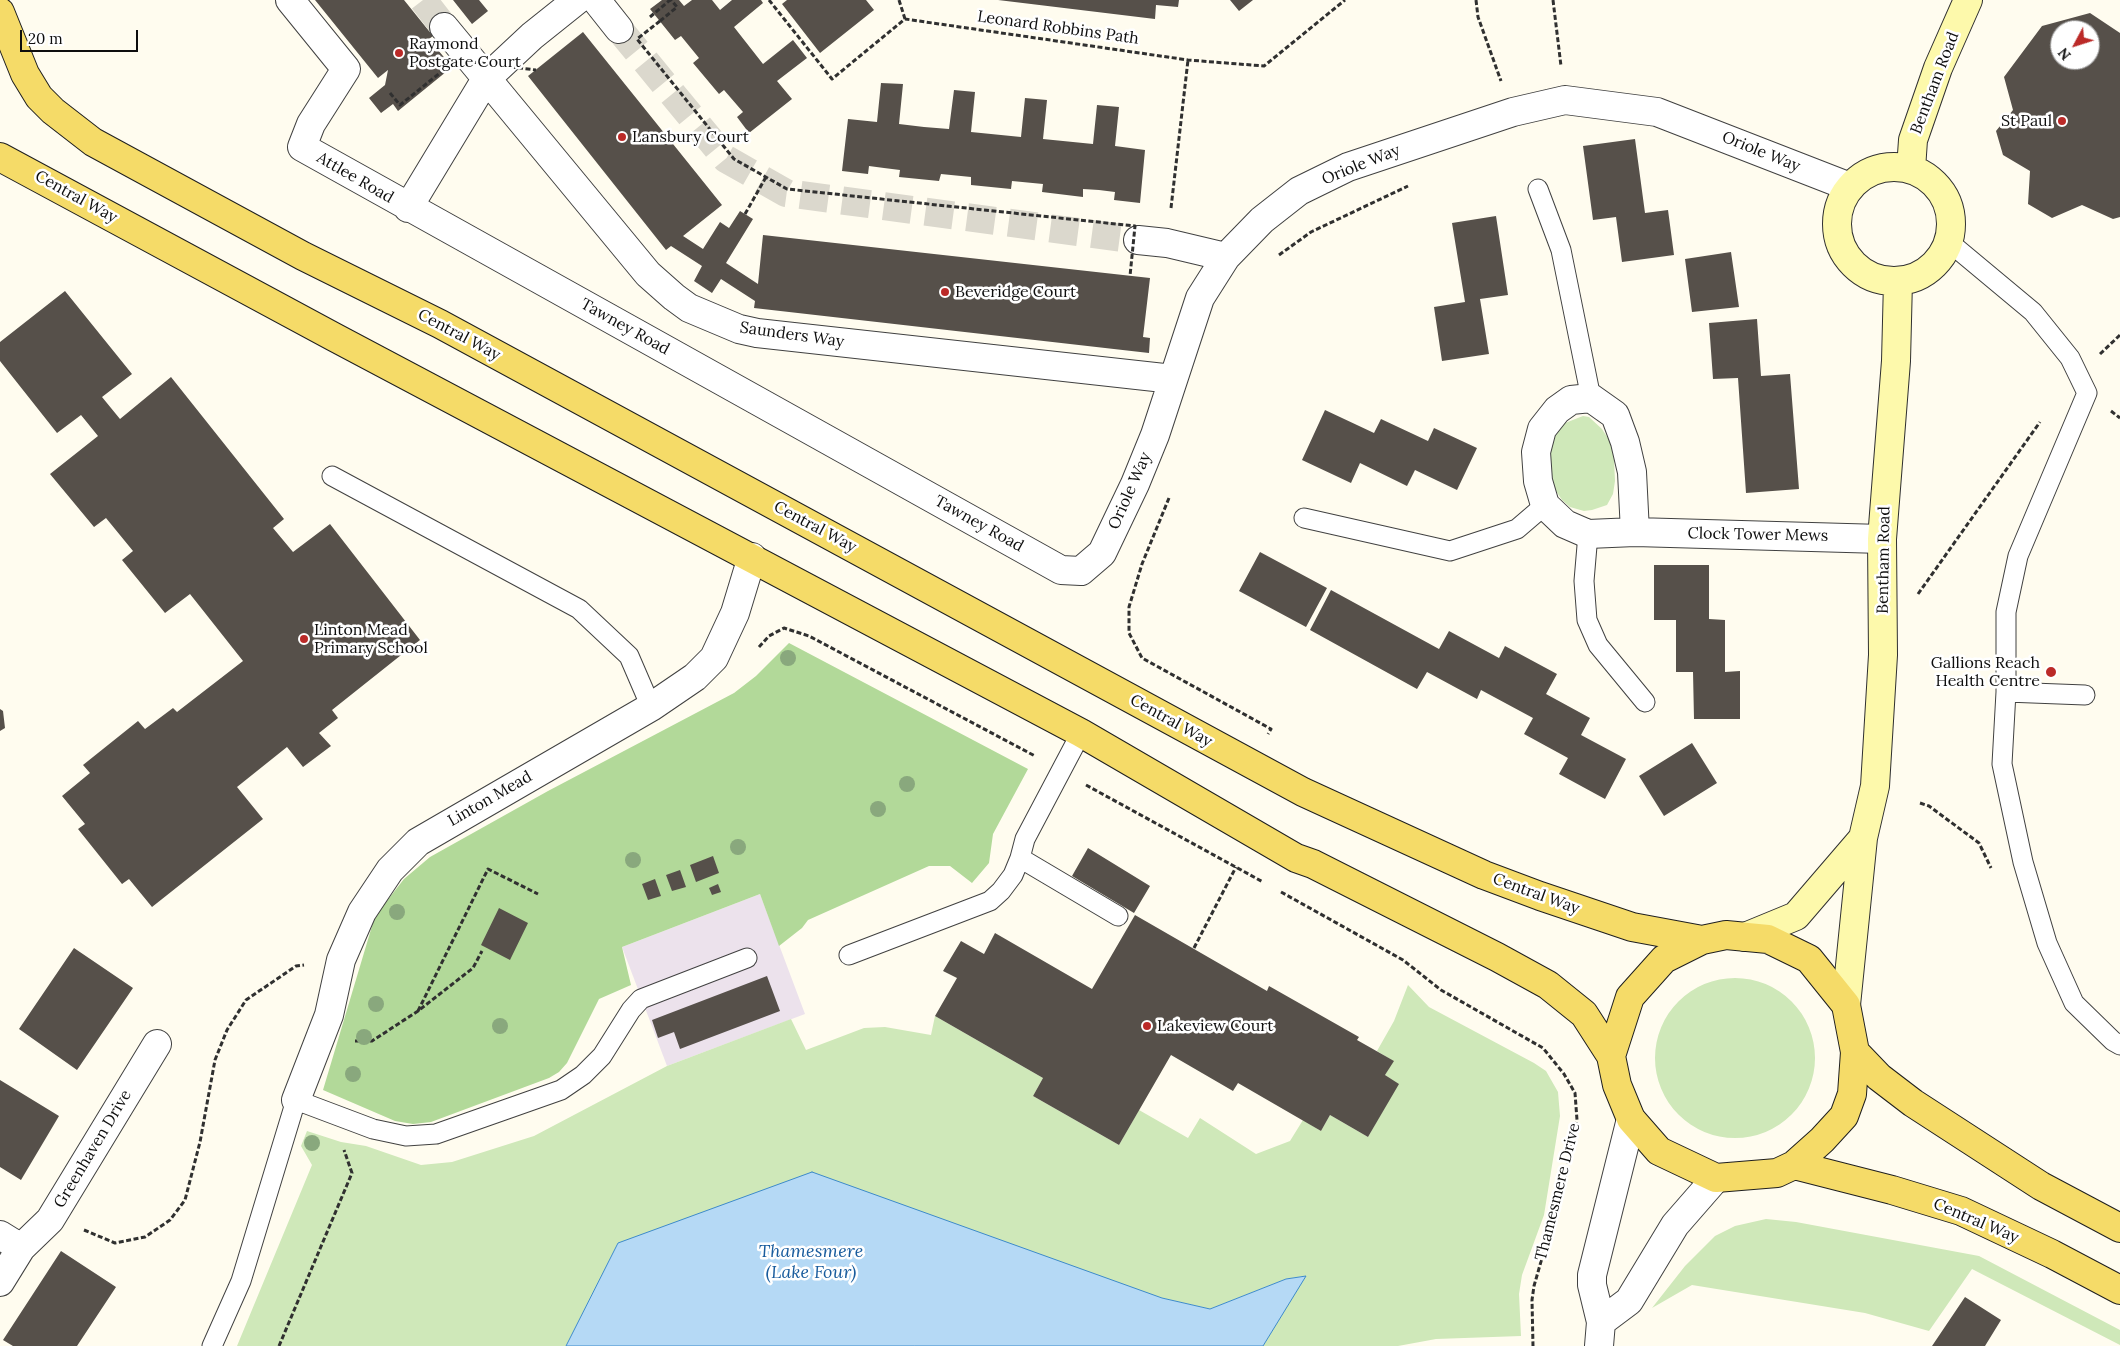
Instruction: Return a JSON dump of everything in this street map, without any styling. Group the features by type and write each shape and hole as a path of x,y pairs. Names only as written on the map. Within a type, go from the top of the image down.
{"main road":[{"name":"Central Way","path":"0,12 25,74 39,97 53,111 93,142 303,256 449,329 1303,792 1484,875 1540,896 1632,927 1702,940"},
{"name":"Central Way","path":"0,157 360,351 1081,733 1296,858 1313,864 1497,957 1548,985 1584,1014 1611,1056 1617,1084 1631,1119 1659,1151 1716,1178 1777,1173 1794,1164 1822,1140 1844,1116 1852,1094 1855,1052 1846,1004 1809,959 1768,939 1726,935 1702,940 1664,959 1630,997 1611,1056"},
{"path":"1855,1052 1878,1077 1913,1103 2041,1186 2120,1228"},
{"name":"Central Way","path":"1794,1164 1892,1190 1961,1211 2052,1254 2120,1290"}],"street":[{"name":"Attlee Road","path":"290,0 346,69 311,124 302,147 408,208"},
{"path":"408,208 486,79 532,36 577,0"},
{"path":"596,0 619,29"},
{"name":"Bentham Road","path":"1911,169 1913,140 1938,68 1968,0"},
{"name":"Saunders Way","path":"444,27 648,274 674,298 689,308 739,329 757,333 1173,380"},
{"name":"Oriole Way","path":"1082,571 1102,554 1136,484 1155,435 1200,298 1226,257 1262,220 1300,191 1348,167 1513,112 1565,100 1658,112 1850,187"},
{"path":"1896,166 1911,169 1933,181 1945,197 1951,222 1949,242 1939,260 1924,272 1898,281 1879,279 1860,270 1847,256 1838,238 1837,225 1840,205 1850,187 1864,174 1883,167 1896,166"},
{"name":"Tawney Road","path":"408,208 1061,570 1082,571"},
{"path":"1138,240 1167,243 1226,257"},
{"name":"Bentham Road","path":"1846,1004 1863,838 1875,786 1883,654 1882,539 1896,361 1898,281"},
{"path":"1545,505 1538,482 1536,452 1542,429 1556,410 1571,400 1591,398 1615,415 1625,442 1632,472 1635,532"},
{"name":"Clock Tower Mews","path":"1545,505 1565,524 1588,534 1635,532 1882,539"},
{"name":"Linton Mead","path":"296,1100 329,1015 341,960 362,912 390,870 418,842 651,707 695,677 714,658 735,613 752,557"},
{"name":"Bentham Road","path":"1745,937 1796,916 1863,838"},
{"name":"Greenhaven Drive","path":"0,1282 11,1242 50,1220 157,1044"},
{"path":"1600,1334 1592,1276 1631,1119"},
{"path":"1600,1334 1629,1301 1675,1225 1716,1178"}],"lane":[{"path":"1538,189 1560,250 1591,398"},
{"path":"1949,242 2032,312 2070,358 2087,393 2018,556 2006,612 2006,692 2002,764 2023,862 2047,943 2074,1003 2113,1041 2120,1045"},
{"path":"332,476 579,610 629,656 651,707"},
{"path":"1304,518 1450,551 1518,529 1545,505"},
{"path":"1588,534 1584,581 1587,620 1598,645 1645,702"},
{"path":"2006,692 2085,696"},
{"path":"849,955 990,901 1001,891 1013,875 1025,839 1081,733"},
{"path":"1020,858 1118,916"},
{"path":"212,1346 241,1281 296,1100 373,1129 406,1136 436,1134 561,1090 582,1075 602,1056 631,1010 641,999 747,958"}],"path":[{"path":"654,14 670,0 677,7 637,39 734,158 787,189 1135,226 1130,276"},
{"path":"769,0 832,79 906,19 898,0"},
{"name":"Leonard Robbins Path","path":"906,19 1188,60 1264,66 1345,0"},
{"path":"1471,0 1476,0 1478,17 1484,36 1513,112"},
{"path":"1554,0 1565,100"},
{"path":"390,93 400,105 456,60 536,70"},
{"path":"1167,243 1188,60"},
{"path":"745,214 766,177"},
{"path":"1275,258 1311,232 1416,182"},
{"path":"2078,374 2120,335"},
{"path":"1915,599 2044,415"},
{"path":"1170,496 1142,564 1129,607 1129,633 1142,658 1271,729"},
{"path":"769,636 784,628 809,636 1036,757"},
{"path":"1079,781 1270,886"},
{"path":"1194,948 1236,867"},
{"path":"418,1011 488,869 538,894"},
{"name":"Thamesmere Drive","path":"1279,890 1404,960 1441,990 1543,1048 1564,1074 1574,1093 1577,1120 1566,1174 1534,1286 1532,1300 1533,1346"},
{"path":"329,1015 339,1037 360,1042 372,1041 418,1011 473,968 482,951"},
{"path":"50,1220 88,1231 116,1243 145,1237 170,1220 185,1200 200,1142 215,1060 227,1030 246,1000 296,966 341,960"},
{"path":"279,1346 352,1174"}],"shaded area":[{"path":"760,894 805,1014 667,1066 622,947"}],"green space":[{"path":"1583,416 1589,417 1602,429 1611,443 1615,481 1613,494 1607,505 1584,511 1570,507 1562,500 1554,488 1549,458 1555,433 1560,425"},
{"path":"789,643 1028,769 993,834 989,863 972,883 950,866 929,866 808,920 802,928 779,946 760,894 622,947 631,985 599,999 567,1063 559,1072 549,1078 431,1122 413,1124 395,1121 323,1090 375,916 404,879 430,857 548,791 734,693 756,676"},
{"path":"1743,978 1773,987 1792,1001 1802,1013 1809,1027 1814,1042 1814,1074 1809,1089 1802,1103 1792,1115 1780,1125 1758,1135 1743,1138 1727,1138 1712,1135 1690,1125 1668,1103 1656,1074 1655,1050 1658,1035 1668,1013 1690,991 1719,979"},
{"path":"1408,985 1429,1007 1546,1071 1558,1092 1560,1116 1544,1215 1522,1275 1519,1294 1521,1336 1436,1339 1398,1346 1263,1346 1305,1276 1286,1279 1210,1309 1162,1298 618,1243 566,1346 237,1346 312,1165 301,1146 307,1131 341,1142 366,1146 421,1165 452,1162 534,1136 667,1066 791,1019 806,1050 864,1028 885,1027 931,1035 935,1016 1043,1078 1033,1096 1119,1145 1139,1110 1188,1138 1200,1118 1256,1154 1290,1141 1303,1120 1321,1131 1330,1115 1368,1137 1398,1084 1385,1075 1393,1061 1377,1051 1394,1021"},
{"path":"1766,1219 1796,1222 1979,1256 2120,1330 2120,1345 1972,1269 1929,1331 1865,1313 1692,1285 1652,1308 1685,1266 1715,1236 1735,1226"}],"water":[{"name":"Thamesmere (Lake Four)","path":"812,1172 1162,1298 1210,1309 1286,1279 1306,1276 1263,1346 566,1346 618,1243"}],"building":[{"name":"Raymond Postgate Court","path":"315,0 404,0 433,36 429,39 452,67 398,111 393,104 381,113 369,98 385,85 388,70 378,78"},
{"path":"453,0 479,0 488,11 472,24"},
{"path":"662,0 679,0 684,6 692,0 712,0 720,10 732,0 761,0 763,3 734,27 763,64 793,40 807,58 777,81 792,99 749,133 737,117 743,112 724,90 719,94 693,63 699,58 681,36 675,40 650,9"},
{"path":"787,0 866,0 874,10 820,53 782,4"},
{"path":"998,0 1179,0 1178,7 1156,5 1155,19"},
{"path":"1230,0 1253,0 1239,11"},
{"name":"St Paul","path":"2090,13 2120,33 2120,217 2113,219 2082,205 2052,218 2028,204 2030,171 2003,155 1996,131 2013,110 2004,77 2042,26 2050,24 2050,70 2100,70 2100,20 2064,20"},
{"name":"Beveridge Court","path":"583,32 722,205 683,236 703,249 720,222 729,228 740,211 753,219 726,263 758,284 763,235 1150,278 1143,337 1150,338 1149,353 754,308 755,301 721,279 712,293 694,281 702,266 671,246 666,250 528,76"},
{"path":"881,83 903,84 899,124 924,127 949,129 954,90 975,92 971,132 1021,137 1025,98 1047,100 1043,139 1093,144 1097,105 1119,107 1115,146 1145,150 1140,203 1114,200 1115,192 1099,190 1083,189 1083,197 1042,192 1043,184 1012,181 1011,189 971,185 971,177 941,174 939,181 899,177 900,170 869,166 868,174 842,171 848,119 877,122"},
{"path":"1635,139 1645,213 1668,210 1674,255 1622,262 1616,217 1593,220 1583,146"},
{"path":"1496,216 1508,295 1480,299 1489,354 1442,361 1434,307 1465,302 1452,223"},
{"path":"1731,252 1739,307 1692,312 1685,259"},
{"path":"65,291 132,374 102,397 120,419 171,377 284,519 273,528 293,552 330,524 420,640 332,710 338,718 319,733 331,746 303,767 287,747 237,787 263,819 152,907 129,879 122,884 78,829 85,824 62,796 90,773 83,765 138,721 145,729 173,708 177,712 243,661 190,594 165,613 122,560 133,551 106,518 94,527 50,474 98,436 81,415 57,433 0,361 0,342"},
{"path":"1757,319 1761,376 1790,374 1799,489 1746,493 1738,378 1713,379 1709,323"},
{"path":"1325,410 1374,433 1381,419 1428,441 1434,428 1477,448 1457,490 1415,470 1407,486 1360,463 1351,483 1302,460"},
{"path":"1260,552 1327,588 1306,627 1239,591"},
{"path":"1654,565 1709,565 1709,619 1725,620 1725,672 1740,671 1740,719 1694,719 1693,672 1676,672 1676,620 1654,620"},
{"path":"1331,590 1439,649 1449,631 1499,658 1505,646 1557,674 1546,694 1590,718 1581,735 1626,759 1605,799 1559,774 1568,758 1524,734 1533,718 1481,690 1477,699 1427,672 1417,689 1310,630"},
{"path":"0,709 3,711 5,728 0,731"},
{"path":"1692,743 1717,783 1664,816 1639,776"},
{"path":"1088,848 1150,886 1134,913 1072,876"},
{"path":"713,856 719,873 696,882 690,865"},
{"path":"680,870 686,887 672,891 666,875"},
{"path":"655,879 661,896 648,900 642,884"},
{"path":"718,884 721,892 712,895 709,888"},
{"path":"499,908 528,923 510,960 481,945"},
{"name":"Lakeview Court","path":"1135,915 1267,991 1269,986 1359,1037 1357,1040 1394,1061 1385,1075 1399,1084 1368,1137 1330,1115 1321,1131 1238,1083 1233,1091 1171,1055 1119,1145 1033,1096 1043,1078 935,1016 957,978 943,971 961,941 984,954 995,933 1092,989"},
{"path":"74,948 133,988 77,1070 19,1029"},
{"path":"767,976 780,1011 680,1049 674,1032 658,1038 652,1020"},
{"path":"0,1080 59,1116 21,1180 0,1167"},
{"path":"61,1251 116,1287 77,1346 13,1346 3,1340"},
{"path":"1965,1297 2001,1320 1985,1346 1932,1346"}],"tunnel":[{"path":"423,0 444,27"},
{"path":"619,29 726,159 786,193 1138,240"}],"place":[{"name":"Raymond Postgate Court","path":"399,53"},
{"name":"St Paul","path":"2062,121"},
{"name":"Lansbury Court","path":"622,137"},
{"name":"Beveridge Court","path":"945,292"},
{"name":"Linton Mead Primary School","path":"304,639"},
{"name":"Gallions Reach Health Centre","path":"2051,672"},
{"name":"Lakeview Court","path":"1147,1026"}]}
